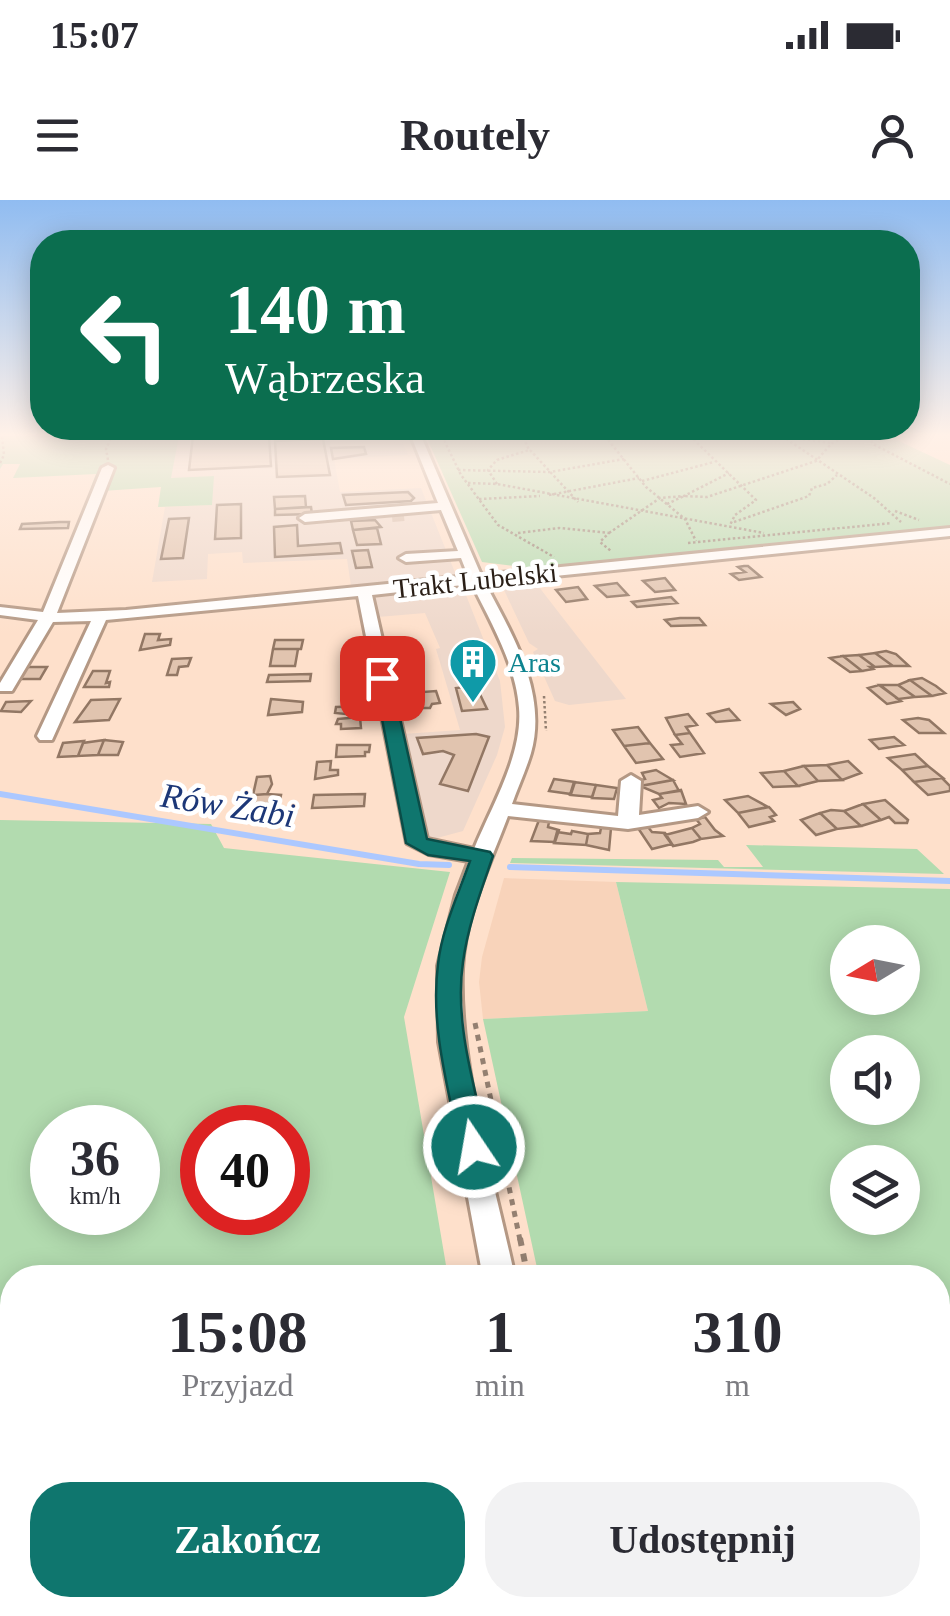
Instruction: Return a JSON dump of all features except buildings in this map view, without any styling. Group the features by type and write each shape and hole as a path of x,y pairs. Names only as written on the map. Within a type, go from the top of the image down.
{"street":[{"path":"6,687 48,617 94,502"},
{"path":"444,502 511,648 528,709 523,750 457,929 450,966 452,1042 496,1265"},
{"path":"305,518 398,516 446,506"},
{"name":"Trakt Lubelski","path":"3,614 100,617 416,586 472,568 950,532"},
{"path":"406,558 472,568"},
{"path":"364,591 417,843 436,850 482,856"},
{"path":"46,736 100,617"},
{"path":"628,823 631,781"},
{"path":"501,809 628,823 698,812"}],"path":[{"path":"483,502 498,525 554,557"},
{"path":"578,502 790,538"},
{"path":"592,553 611,551 600,542 653,502"},
{"path":"665,502 685,519 697,542"},
{"path":"668,504 672,502"},
{"path":"734,522 735,515 753,502"},
{"path":"728,527 791,502"},
{"path":"878,502 918,520"},
{"path":"680,544 901,522 890,510"},
{"path":"518,533 558,528 609,533"},
{"path":"540,686 546,703 544,736"},
{"path":"474,1014 525,1265"}],"shaded area":[{"path":"207,502 427,502 456,575 351,586 347,559 243,563 242,552 208,554 207,579 152,582 165,507 211,505"},
{"path":"539,587 626,699 569,705 555,701 533,652 538,649 529,643 504,590"},
{"path":"464,590 500,681 505,727 497,755 463,831 426,841 403,734 460,730 436,649 440,648 425,613 378,617 373,598"},
{"path":"504,878 616,882 648,1011 483,1019 479,982 482,957"}],"green space":[{"path":"159,502 212,502 212,505 158,507"},
{"path":"455,502 950,502 950,528 531,568 482,562"},
{"path":"0,820 211,824 224,848 450,872 404,1017 446,1265 0,1265"},
{"path":"746,845 917,849 944,874 510,863 512,858 718,860 724,867 763,867"},
{"path":"616,882 950,889 950,1265 536,1265 483,1019 648,1011"}],"waterway":[{"name":"Rów Żabi","path":"0,794 419,864 449,865"},
{"name":"Rów Żabi","path":"510,867 950,881"}],"tunnel":[{"path":"392,516 404,515"}],"place":[{"name":"Aras","path":"473,704"}],"route":[{"path":"382,678 417,843 436,850 482,856 457,929 450,966 452,1042 474,1147"}]}
